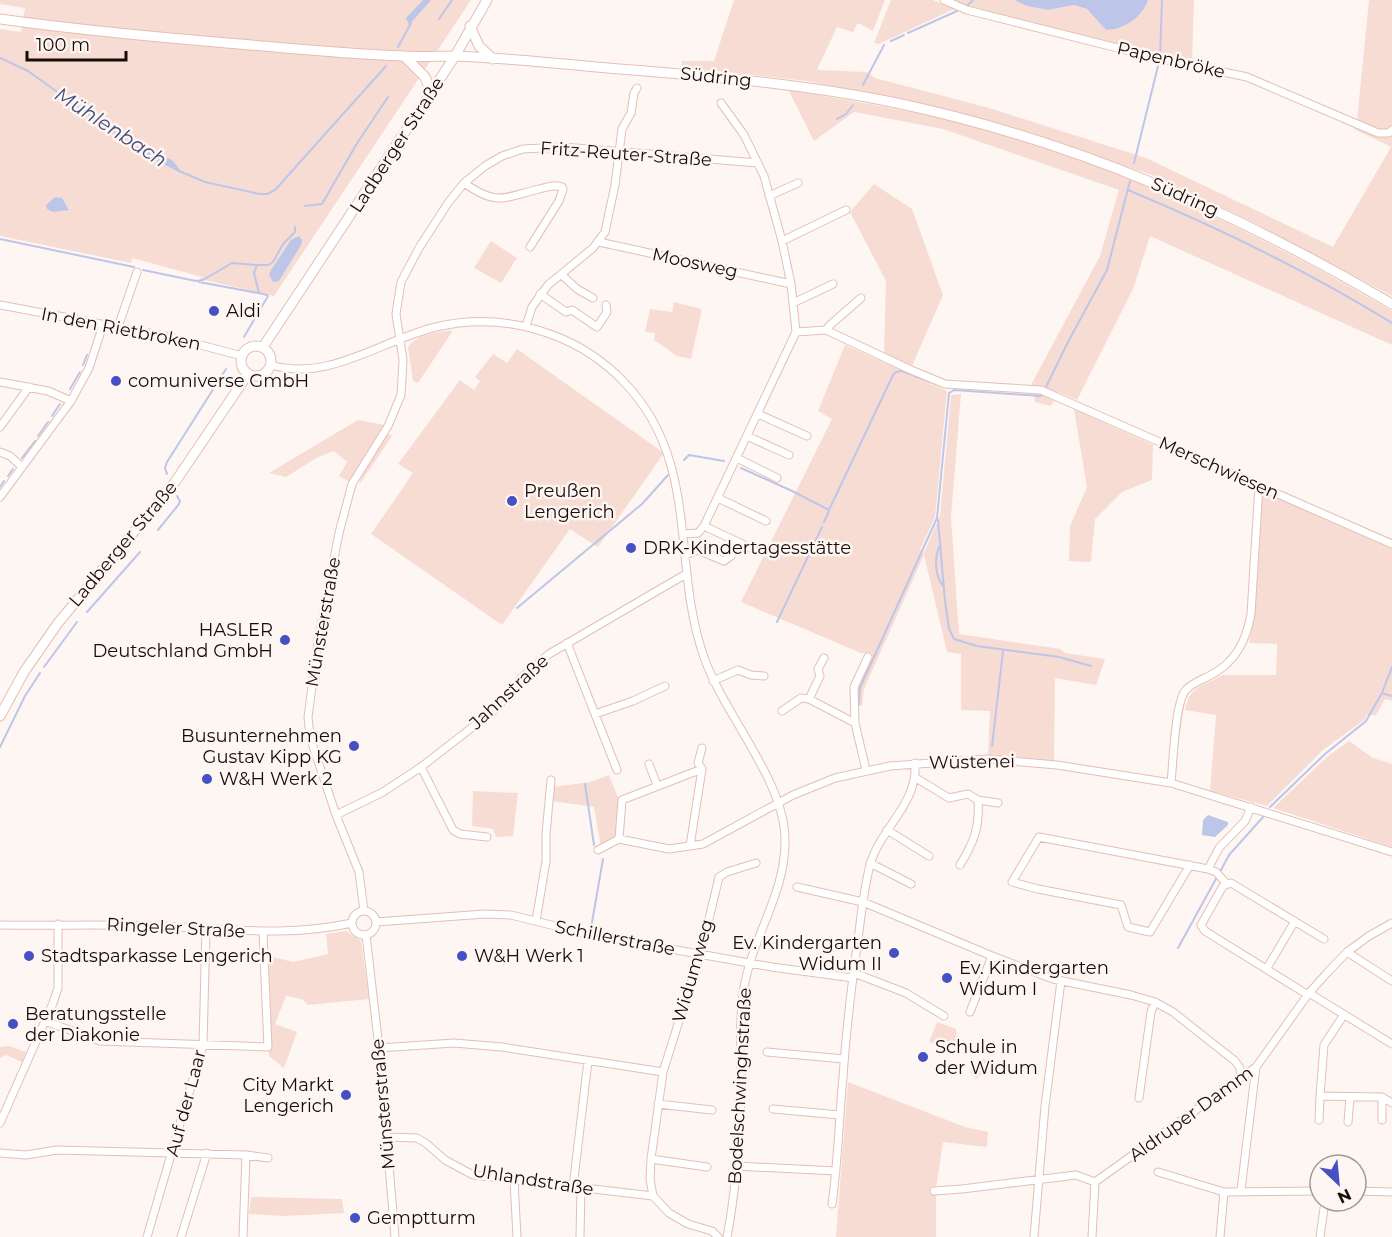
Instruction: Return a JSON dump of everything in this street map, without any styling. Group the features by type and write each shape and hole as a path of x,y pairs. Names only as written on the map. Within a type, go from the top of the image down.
{"main road":[{"name":"Ladberger Straße","path":"263,347 455,56 470,26 487,0"},
{"name":"Südring","path":"0,19 179,39 404,56 493,59 747,80 836,92 956,117 1023,135 1095,160 1193,199 1289,246 1392,304"},
{"path":"470,26 479,46 493,59"},
{"path":"404,56 425,77 431,92"},
{"path":"250,347 263,347 269,353 271,365 262,375 248,374 242,366 242,356 250,347"},
{"name":"Ladberger Straße","path":"0,716 24,672 58,623 175,482 248,374"}],"street":[{"name":"Papenbröke","path":"944,0 967,10 1160,59 1247,76 1378,133 1389,133 1392,130"},
{"path":"526,326 532,307 540,294 599,242 608,224 622,129 631,113 637,88"},
{"path":"683,534 698,533 704,526 796,332 791,284 769,196 758,163 744,135 721,103"},
{"name":"Fritz-Reuter-Straße","path":"399,340 396,314 401,282 419,248 464,183 484,166 502,156 523,149 563,147 758,163"},
{"path":"464,183 482,196 495,199 552,186 562,187 559,201 530,247"},
{"path":"769,196 798,183"},
{"path":"782,241 846,210"},
{"name":"Moosweg","path":"599,242 791,284"},
{"path":"118,327 137,272"},
{"path":"561,274 577,289 593,298"},
{"path":"793,303 833,284"},
{"path":"540,294 566,312 572,310 597,327 606,312 606,305"},
{"path":"796,332 826,330 861,298"},
{"name":"In den Rietbroken","path":"0,305 170,337 242,356"},
{"name":"Bodelschwinghstraße","path":"271,365 293,370 318,368 436,327 461,323 485,321 526,326 562,338 588,352 616,374 637,396 653,419 668,453 676,481 686,574 700,645 713,681 768,780 783,816 785,839 783,867 750,963 741,1009 741,1096 734,1198 727,1237"},
{"path":"0,497 70,401 89,368 103,325"},
{"name":"Merschwiesen","path":"826,330 945,384 1044,391 1392,544"},
{"name":"Münsterstraße","path":"364,911 359,872 336,815 310,737 308,717 318,641 339,533 352,484 388,426 401,395 403,360 399,340"},
{"path":"0,382 59,395 70,401"},
{"path":"0,427 28,387"},
{"path":"758,414 807,436"},
{"path":"747,436 789,455"},
{"path":"0,452 10,456 22,467"},
{"path":"737,458 777,478"},
{"path":"1171,783 1177,718 1184,692 1222,669 1243,644 1248,629 1251,614 1259,486"},
{"path":"718,498 766,520"},
{"path":"704,526 753,549"},
{"path":"685,555 698,550 724,561 731,556"},
{"name":"Jahnstraße","path":"336,815 383,792 421,767 492,712 533,666 567,643 686,574"},
{"path":"567,643 616,770"},
{"path":"866,770 855,723 854,687 868,657"},
{"path":"809,699 820,676 819,669 824,658"},
{"path":"713,681 738,670 751,675 764,676"},
{"path":"595,714 633,701 665,686"},
{"path":"782,711 801,698 809,699 855,723"},
{"path":"690,846 702,769 699,763 702,748"},
{"name":"Wüstenei","path":"618,839 669,849 703,844 778,802 814,786 866,770 915,763 988,759 1018,760 1171,783 1392,852"},
{"path":"832,1204 853,976 870,863 887,830 911,793 916,778 915,763"},
{"path":"650,764 657,785"},
{"path":"421,767 453,830 460,834 487,837"},
{"path":"598,850 618,839 622,800 702,769"},
{"path":"916,778 949,798 969,794 978,800 998,803"},
{"path":"536,921 546,861 551,780"},
{"path":"960,865 975,841 975,831 980,821 978,800"},
{"path":"1208,868 1219,848 1245,821 1251,807"},
{"path":"887,830 929,856"},
{"path":"1190,865 1150,932 1128,927 1121,905 1012,882 1039,837 1208,868 1219,874 1226,883 1231,883 1324,939"},
{"name":"Widumweg","path":"653,1196 651,1159 663,1072 702,948 719,877 727,872 756,863"},
{"path":"870,863 911,884"},
{"path":"1226,883 1202,927 1205,931 1342,1016 1392,1044"},
{"path":"797,887 863,902 992,956 1061,981 1155,1002 1173,1012 1235,1061 1240,1068 1240,1077"},
{"path":"364,911 372,914 376,922 374,930 366,935 356,932 352,923 356,914 364,911"},
{"name":"Schillerstraße","path":"376,922 485,914 511,915 587,934 699,954 853,976 906,993 944,1016"},
{"path":"1267,968 1295,921"},
{"name":"Ringeler Straße","path":"0,925 159,926 262,932 320,930 352,923"},
{"name":"Aldruper Damm","path":"1095,1182 1256,1067 1308,994 1347,952 1392,923"},
{"path":"0,1123 53,1003 57,988 57,924"},
{"name":"Auf der Laar","path":"147,1237 203,1045 206,929"},
{"path":"45,1021 100,1041 268,1047 262,932"},
{"name":"Münsterstraße","path":"366,935 379,1048 395,1237"},
{"path":"1347,952 1392,981"},
{"path":"970,1012 992,956"},
{"path":"1034,1237 1045,1106 1061,981"},
{"path":"1139,1098 1151,1012 1155,1002"},
{"path":"1319,1120 1324,1045 1342,1016"},
{"path":"379,1048 454,1043 502,1047 663,1072"},
{"path":"767,1052 844,1059"},
{"path":"580,1237 577,1188 588,1061"},
{"path":"1241,1190 1256,1067"},
{"path":"1320,1096 1383,1097 1392,1103"},
{"path":"1348,1122 1350,1097"},
{"path":"1382,1120 1383,1097"},
{"path":"658,1104 712,1110"},
{"path":"772,1109 840,1115"},
{"name":"Uhlandstraße","path":"387,1137 417,1138 445,1160 473,1175 653,1196"},
{"path":"0,1152 26,1155 57,1150 207,1153 268,1158"},
{"path":"181,1237 207,1153"},
{"path":"243,1237 246,1155"},
{"path":"651,1159 707,1167"},
{"path":"736,1166 836,1171"},
{"path":"1158,1172 1224,1191 1308,1191"},
{"path":"934,1191 962,1190 1076,1175 1095,1182 1092,1237"},
{"path":"514,1180 518,1237"},
{"path":"1220,1237 1224,1191"},
{"path":"1368,1191 1392,1192"},
{"path":"653,1196 669,1213 688,1224 711,1231 718,1237"},
{"path":"1320,1237 1323,1213"}],"shaded area":[{"path":"0,0 471,0 274,296 200,279 202,277 132,258 131,263 0,236 0,29 21,32 25,8 0,4"},
{"path":"734,0 885,0 873,31 858,23 853,32 837,27 817,70 867,72 875,78 989,108 1146,158 1333,247 1391,147 1354,129 1357,121 1369,0 1392,0 1392,296 1257,224 1152,175 984,119 807,81 682,67 682,61 714,61"},
{"path":"891,0 933,0 954,9 879,44 874,43"},
{"path":"954,0 1014,0 1027,6 1048,10 1074,5 1087,9 1106,30 1132,21 1142,12 1148,0 1194,0 1192,61 970,7"},
{"path":"788,89 965,124 1023,140 1119,174 1258,238 1392,311 1392,345 1150,236 1133,289 1077,400 1058,392 1051,406 1035,402 1032,383 1100,256 1119,190 943,129 854,112 814,141"},
{"path":"874,184 912,209 943,295 912,366 884,353 886,281 850,212"},
{"path":"491,241 517,258 501,283 474,268"},
{"path":"674,302 702,309 691,359 677,356 654,340 655,333 645,332 650,309 672,312"},
{"path":"451,330 452,332 418,383 413,381 408,348 411,343 426,335"},
{"path":"845,345 947,391 935,517 920,550 924,553 940,515 951,395 961,394 951,517 959,634 1061,649 1065,653 1105,659 1096,685 1055,678 1054,761 988,756 990,711 961,710 961,654 947,652 924,555 864,689 862,706 858,706 857,688 872,654 861,653 741,602 832,419 818,411"},
{"name":"Preußen Lengerich","path":"517,349 664,453 598,547 570,529 502,625 371,534 413,473 398,464 460,380 474,390 480,381 475,377 493,354 507,363"},
{"path":"1074,409 1153,445 1152,480 1122,492 1095,519 1091,562 1069,561 1070,526 1087,487"},
{"path":"358,420 385,425 350,482 339,476 347,462 334,451 318,457 286,477 269,473"},
{"path":"387,433 392,436 359,485 361,478"},
{"path":"1262,490 1392,548 1392,701 1385,699 1376,715 1367,715 1364,720 1323,750 1267,806 1210,791 1216,715 1185,710 1189,696 1197,688 1223,675 1276,675 1277,644 1249,643 1254,617"},
{"path":"1349,741 1373,758 1392,764 1392,847 1273,808 1327,757"},
{"path":"609,775 620,802 617,838 601,847 594,807 552,801 553,787 590,782"},
{"path":"473,791 518,793 513,836 496,837 493,829 472,826"},
{"path":"346,931 361,941 369,999 308,1005 302,999 286,996 275,1024 297,1032 284,1068 269,1056 265,955 293,962 328,954 326,934"},
{"path":"937,1022 956,1029 956,1041 946,1048 939,1043 937,1045 929,1042"},
{"path":"9,1046 26,1052 22,1062 6,1055 0,1058 0,1047"},
{"path":"984,1058 990,1065 976,1079 970,1072"},
{"path":"848,1082 965,1127 988,1132 987,1147 943,1142 936,1188 936,1237 836,1237"},
{"path":"251,1197 342,1199 344,1213 284,1216 249,1214"}],"water":[{"path":"423,0 431,0 409,25 406,18"},
{"path":"1014,0 1148,0 1142,12 1132,21 1119,28 1106,30 1087,9 1074,5 1048,10 1027,6"},
{"path":"136,147 143,147 172,160 180,170 179,172 135,150"},
{"path":"55,197 62,198 69,210 53,212 47,209 46,205"},
{"path":"299,236 302,240 301,245 279,281 273,282 269,275 271,270 291,240"},
{"path":"1208,815 1228,822 1228,825 1215,837 1202,835 1203,820"}],"waterway":[{"path":"439,19 452,0"},
{"path":"967,6 973,0"},
{"path":"1160,56 1162,0"},
{"path":"908,33 957,11"},
{"name":"Mühlenbach","path":"398,47 411,23"},
{"path":"891,41 904,35"},
{"path":"863,85 884,45"},
{"name":"Mühlenbach","path":"0,58 28,71 137,149"},
{"path":"1134,163 1159,62"},
{"name":"Mühlenbach","path":"179,171 205,182 259,194 267,194 275,190 386,66"},
{"path":"322,204 356,145 388,97"},
{"path":"837,119 846,114 853,105"},
{"path":"859,704 860,688 937,518 949,393 954,390 1042,395 1107,270 1130,181"},
{"path":"1128,190 1263,251 1392,323"},
{"path":"305,206 322,204"},
{"path":"267,295 259,293 254,273 257,265 268,265 273,262 283,244 295,232 295,227"},
{"path":"0,239 134,267"},
{"path":"143,270 196,281 203,280 232,263 257,265"},
{"path":"199,282 258,293"},
{"path":"244,337 268,296"},
{"path":"83,365 87,355"},
{"path":"167,474 165,468 167,462 226,369"},
{"path":"741,468 829,510 893,375 902,371 936,384"},
{"path":"70,389 80,372"},
{"path":"52,416 60,404"},
{"path":"38,436 48,422"},
{"path":"22,458 35,441"},
{"path":"684,460 689,455 724,461"},
{"path":"8,476 13,469"},
{"path":"517,608 642,504 668,475"},
{"path":"0,487 4,481"},
{"path":"158,530 179,504 177,496"},
{"path":"824,522 829,511"},
{"path":"938,520 945,601 949,629 954,639 977,646 1059,657 1091,666"},
{"path":"777,622 822,527"},
{"path":"939,547 936,568 944,587"},
{"path":"87,612 140,552"},
{"path":"44,667 77,622"},
{"path":"992,746 1003,651"},
{"path":"1392,667 1382,693 1392,696"},
{"path":"0,747 25,696 40,673"},
{"path":"1270,807 1325,754 1366,721 1382,693"},
{"path":"585,784 594,845"},
{"path":"1220,872 1229,855 1264,816"},
{"path":"591,928 603,859"},
{"path":"1178,948 1217,877"}],"place":[{"name":"Aldi","path":"214,311"},
{"name":"comuniverse GmbH","path":"116,381"},
{"name":"Preußen Lengerich","path":"512,501"},
{"name":"DRK-Kindertagesstätte","path":"631,548"},
{"name":"HASLER Deutschland GmbH","path":"285,640"},
{"name":"Busunternehmen Gustav Kipp KG","path":"354,746"},
{"name":"W&H Werk 2","path":"207,779"},
{"name":"Ev. Kindergarten Widum II","path":"894,953"},
{"name":"Stadtsparkasse Lengerich","path":"29,956"},
{"name":"W&H Werk 1","path":"462,956"},
{"name":"Ev. Kindergarten Widum I","path":"947,978"},
{"name":"Beratungsstelle der Diakonie","path":"13,1024"},
{"name":"Schule in der Widum","path":"923,1057"},
{"name":"City Markt Lengerich","path":"346,1095"},
{"name":"Gemptturm","path":"355,1218"}]}
